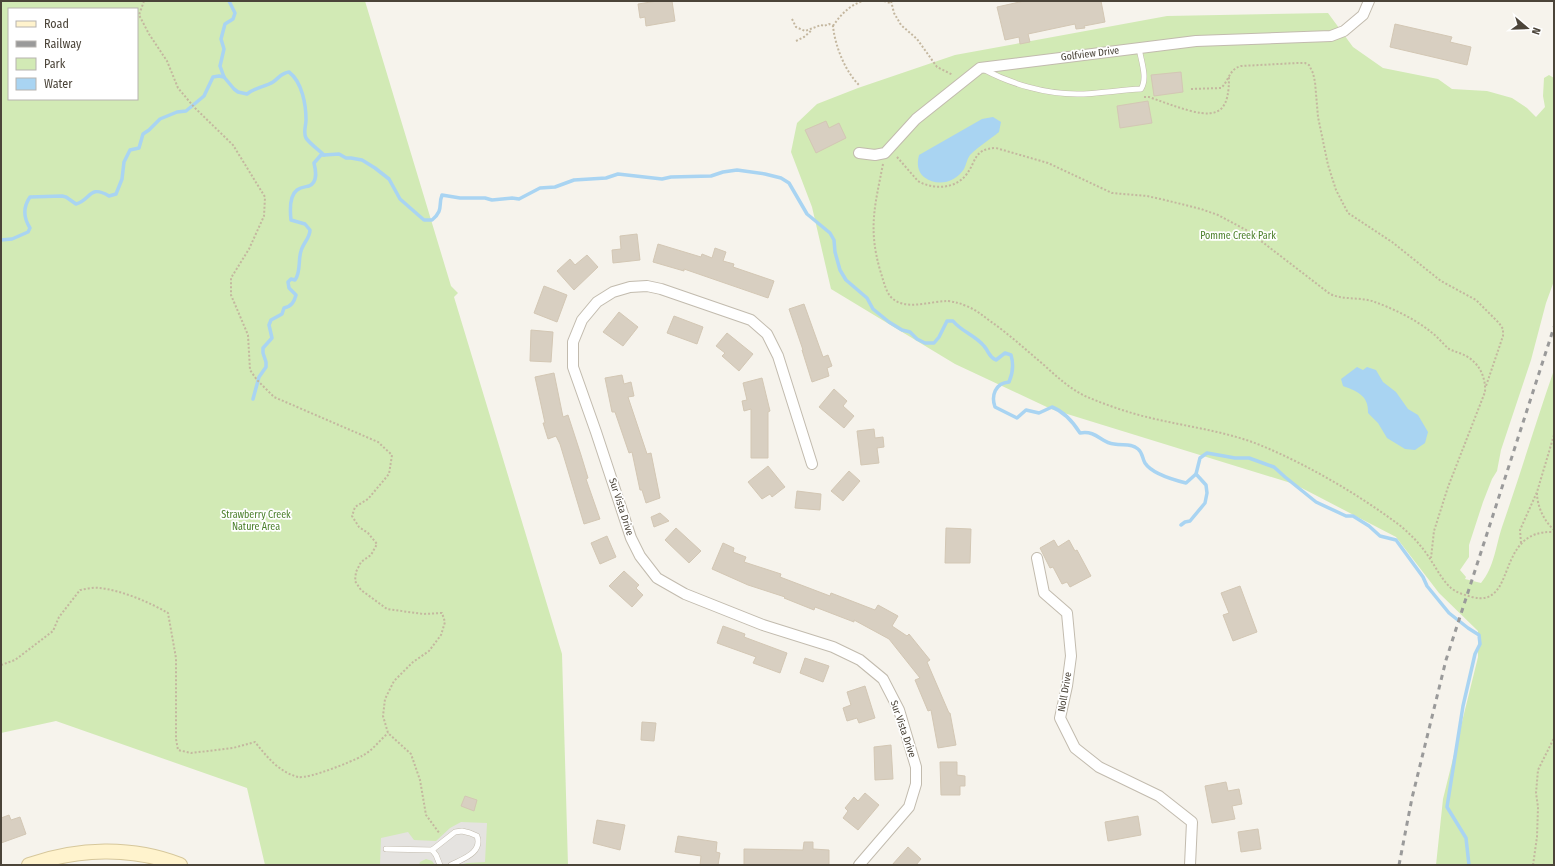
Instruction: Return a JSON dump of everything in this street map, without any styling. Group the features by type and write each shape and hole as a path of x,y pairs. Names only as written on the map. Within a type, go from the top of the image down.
{"street":[{"name":"Golfview Drive","path":"980,68 1196,41 1331,36 1344,31 1363,16 1369,1"},
{"path":"859,153 875,155 888,150 916,119 980,68"},
{"name":"Sur Vista Drive","path":"812,464 778,356 767,334 751,320 661,289 647,286 630,287 613,292 597,302 582,320 572,342 573,367 631,538 640,556 657,578 685,594 763,625 833,647 860,660 883,679 890,691 899,710 916,767 916,784 909,807 859,865"},
{"name":"Noll Drive","path":"1037,558 1044,593 1067,613 1071,656 1067,686 1060,718 1075,748 1099,766 1159,796 1192,822 1190,865"},
{"path":"36,864 70,855 102,851 135,853 178,864"}],"lane":[{"path":"980,68 1001,79 1045,90 1076,94 1141,89 1144,78 1139,48"},
{"path":"386,849 432,850 455,832 470,833 477,836 478,841 475,850 451,865"},
{"path":"432,850 440,865"}],"path":[{"path":"144,1 139,15 167,61 178,88 194,107 234,145 265,197 264,216 232,278 231,295 248,335 250,370 257,380 274,397 378,442 392,455 389,474 368,499 355,507 352,516 359,527 368,533 377,544 371,555 361,562 356,572 355,581 361,590 387,609 423,614 442,613 445,622 441,635 429,651 414,662 394,681 385,699 383,716 388,733 411,754 420,780 426,815 445,840"},
{"path":"859,85 850,74 841,56 834,35 833,26 852,5 863,1"},
{"path":"884,1 890,2 901,25 917,39 937,67 965,80"},
{"path":"792,19 800,30 805,31 821,25 824,26 829,24 833,26"},
{"path":"796,41 804,37 813,29"},
{"path":"1191,89 1221,88 1229,75 1237,67 1241,66 1297,63 1305,63 1308,65 1315,82 1318,117 1328,165 1336,190 1345,208 1353,217 1392,242 1441,281 1476,300 1501,326 1504,332 1503,336 1479,409 1448,487 1434,531 1430,559"},
{"path":"1143,97 1149,97 1170,106 1199,113 1215,113 1221,109 1226,100 1229,75"},
{"path":"888,150 918,181 927,186 942,187 954,184 965,177 974,158 979,153 987,149 996,148 1048,163 1112,193 1147,196 1218,215 1248,231 1330,294 1338,297 1372,302 1414,320 1431,332 1449,349 1466,355 1472,359 1483,374 1485,387"},
{"path":"888,150 876,195 873,232 881,273 885,285 892,298 903,304 950,302 965,305 978,312 1000,328 1059,379 1084,395 1151,418 1230,435 1273,451 1317,473 1345,489 1399,524 1413,537 1430,559 1444,581 1451,588 1474,598 1486,597 1493,594 1502,584 1514,554 1526,538 1536,534 1554,531 1540,509 1537,500 1537,492"},
{"path":"1521,543 1520,530 1537,492 1554,435"},
{"path":"1,665 15,660 53,632 59,617 80,590 98,588 130,596 168,613 176,658 176,739 178,750 191,753 233,748 255,742 273,764 288,773 300,777 314,775 364,756 388,733"},
{"path":"1533,865 1537,836 1538,807 1536,793 1538,770 1554,738"}],"green space":[{"name":"Strawberry Creek Nature Area","path":"1,1 365,1 451,286 458,293 454,297 562,654 568,865 265,865 247,788 56,721 1,733"},
{"name":"Pomme Creek Park","path":"1328,13 1353,47 1383,68 1438,79 1452,89 1487,91 1512,98 1527,108 1536,117 1545,107 1543,96 1544,78 1549,75 1554,78 1554,281 1546,303 1531,360 1501,450 1497,471 1492,479 1483,502 1469,545 1469,557 1460,570 1466,577 1465,579 1481,583 1489,570 1554,370 1554,865 1436,865 1443,799 1478,657 1478,631 1439,593 1396,537 1294,484 1051,409 955,364 831,289 812,207 791,152 797,123 817,104 858,88 955,55 1167,16"}],"shaded area":[{"path":"461,822 487,823 485,862 460,865 435,865 432,861 426,859 420,862 419,865 380,865 381,838 408,832 414,840 436,841 450,828"}],"water":[{"path":"993,117 1001,122 999,132 970,155 964,169 956,178 940,183 929,180 922,175 918,167 919,155 982,119"},
{"path":"1357,367 1363,370 1367,367 1376,370 1383,382 1396,392 1408,409 1418,415 1428,432 1425,443 1415,450 1405,449 1387,438 1378,423 1368,413 1368,407 1364,398 1357,392 1343,386 1341,379"}],"building":[{"path":"657,1 672,1 675,21 646,26 645,17 640,18 638,4"},
{"path":"1024,1 1101,1 1105,22 1084,26 1085,28 1076,29 1075,24 1028,34 1030,42 1020,44 1019,37 1005,40 997,7"},
{"path":"1395,24 1452,37 1450,42 1471,47 1467,65 1390,47"},
{"path":"1181,72 1183,92 1154,96 1151,75"},
{"path":"1148,101 1152,123 1120,128 1117,106"},
{"path":"826,121 829,128 839,123 846,138 816,153 805,130"},
{"path":"637,234 640,260 613,263 612,250 621,249 620,236"},
{"path":"658,244 701,257 702,254 712,258 715,248 726,252 723,261 734,264 733,267 774,281 768,298 684,269 684,271 653,262"},
{"path":"587,255 598,267 574,290 557,271 570,259 575,265"},
{"path":"544,286 567,295 557,322 534,313"},
{"path":"804,304 823,357 828,355 832,366 827,368 829,376 812,382 789,309"},
{"path":"619,312 638,327 623,346 603,332"},
{"path":"674,316 703,327 697,344 667,333"},
{"path":"531,330 553,332 551,362 530,361"},
{"path":"727,333 753,354 739,371 722,356 725,353 716,346"},
{"path":"554,373 563,417 568,415 588,478 586,479 600,519 584,524 560,444 556,436 548,439 543,423 545,423 535,377"},
{"path":"622,375 624,384 631,382 634,396 628,397 647,454 651,453 660,498 646,503 642,490 640,490 632,452 629,453 615,412 612,412 605,378"},
{"path":"762,378 770,411 768,412 768,458 751,458 751,409 744,411 742,401 747,400 743,383"},
{"path":"834,389 847,401 843,406 854,416 844,428 819,407"},
{"path":"874,429 875,438 883,437 884,447 877,448 879,463 861,465 857,431"},
{"path":"768,466 785,487 772,497 770,494 762,499 748,482"},
{"path":"849,471 860,481 843,501 831,491"},
{"path":"797,491 821,494 820,510 795,508"},
{"path":"660,513 669,521 654,527 651,517"},
{"path":"676,528 701,551 689,563 665,540"},
{"path":"946,528 971,529 970,563 945,563"},
{"path":"607,536 616,557 600,564 591,543"},
{"path":"1054,540 1058,547 1069,540 1075,551 1077,550 1091,576 1070,587 1067,582 1062,584 1053,567 1050,568 1040,548"},
{"path":"723,543 734,548 733,552 746,557 744,562 781,574 780,577 830,596 831,593 875,610 878,605 898,616 892,626 907,636 909,634 930,660 927,662 950,713 956,745 938,748 931,710 928,711 915,680 920,678 889,639 854,620 854,622 815,607 814,610 784,598 785,597 748,585 712,569"},
{"path":"624,571 639,585 636,588 643,595 632,607 609,586"},
{"path":"1240,586 1257,632 1233,641 1223,615 1229,613 1221,593"},
{"path":"723,626 745,634 744,637 787,653 780,673 753,663 756,657 717,643"},
{"path":"805,658 829,666 823,682 800,673"},
{"path":"865,686 875,718 859,723 857,718 847,721 843,708 851,705 847,692"},
{"path":"642,722 656,723 654,741 641,740"},
{"path":"891,745 893,779 875,780 874,747"},
{"path":"940,762 957,762 957,775 965,776 965,786 960,786 960,795 941,795"},
{"path":"1226,782 1228,791 1239,789 1242,804 1232,806 1235,819 1212,823 1205,786"},
{"path":"865,793 879,805 858,830 843,818 848,811 845,808 854,797 858,801"},
{"path":"465,796 477,800 474,811 461,806"},
{"path":"9,815 11,820 20,817 26,834 1,843 1,818"},
{"path":"1138,816 1141,835 1108,841 1105,822"},
{"path":"597,820 625,825 620,850 593,843"},
{"path":"1258,829 1261,849 1241,852 1238,832"},
{"path":"678,836 717,842 716,852 720,853 718,865 700,865 701,856 675,852"},
{"path":"804,842 813,842 813,849 829,850 829,865 744,865 744,849 803,850"},
{"path":"908,847 921,859 916,865 892,865"}],"waterway":[{"path":"229,1 235,13 233,19 225,24 221,39 224,49 220,66 224,77 234,89 238,92 247,94 270,84 282,75 289,72 297,81 304,100 306,114 305,134 307,140 324,155 339,154 346,158 362,160 375,168 389,179 400,199 424,220 432,220 436,216 440,208 442,195 460,198 485,198 492,200 512,198 519,199 540,188 555,187 574,180 606,178 618,174 662,179 671,177 711,176 737,170 781,178 789,183 807,214 830,233 834,240 835,252 840,270 846,280 867,298 873,309 889,322 902,330 910,332 917,339 925,343 934,343 939,337 947,321 953,321 960,328 980,342 993,359 996,360 1005,353 1011,355 1013,369 1009,382 1000,385 995,391 995,407 1017,418 1026,410 1039,413 1052,407 1068,418 1080,433 1091,433 1110,443 1135,447 1141,452 1148,467 1164,476 1186,483 1196,474 1200,458 1207,453 1235,458 1249,458 1274,467 1316,502 1346,516 1353,516 1369,526 1380,536 1396,540 1423,577 1427,586 1449,613 1479,635 1480,644 1475,654 1463,706 1447,807 1466,838 1469,865"},
{"path":"1,240 12,239 28,232 30,228 26,220 25,208 30,197 62,196 76,204 94,192 109,196 116,194 122,179 124,162 130,150 139,148 143,134 160,119 177,112 186,111 204,96 213,77 224,77"},
{"path":"253,399 259,377 266,367 263,348 272,338 269,325 271,320 282,314 284,308 291,305 294,300 296,295 289,288 288,282 291,279 295,280 297,277 301,251 310,233 310,230 305,224 291,220 291,200 297,190 309,186 314,182 316,173 314,163 321,155 324,155"},
{"path":"1181,525 1190,521 1205,503 1207,493 1206,485 1196,474"}],"railway":[{"path":"1399,865 1412,798 1446,660 1554,327"}]}
